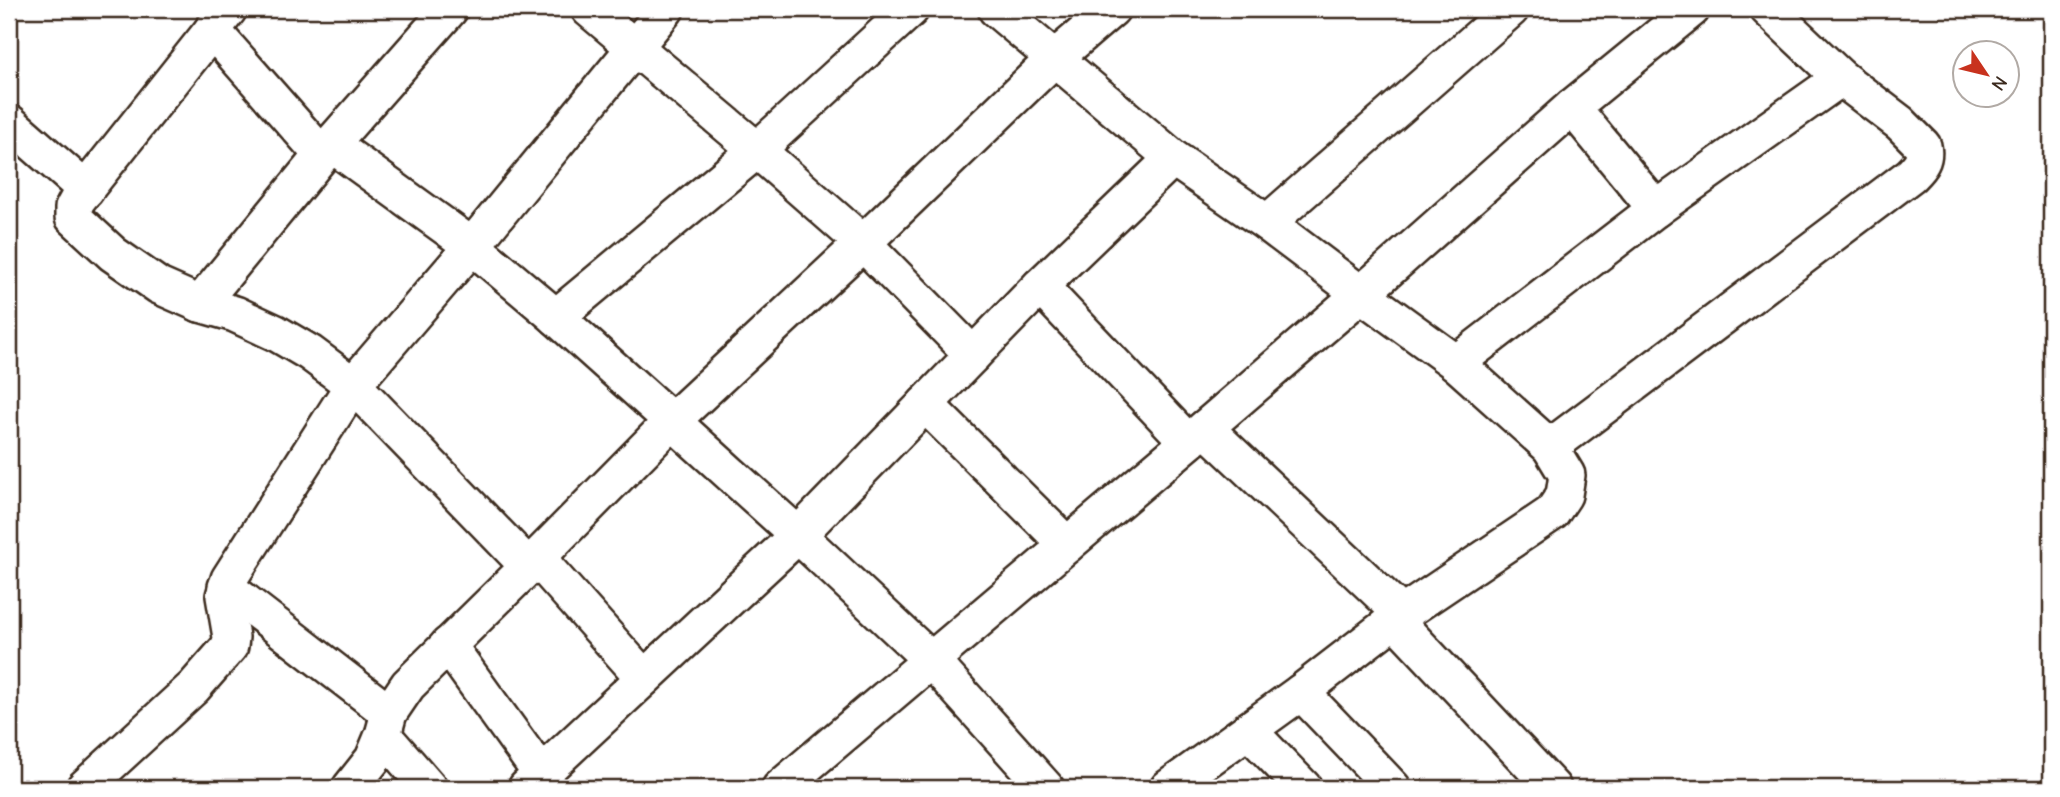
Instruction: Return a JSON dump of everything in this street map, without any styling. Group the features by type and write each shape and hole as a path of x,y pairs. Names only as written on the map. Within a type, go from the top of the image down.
{"street":[{"path":"200,304 326,149 450,9"},
{"path":"589,9 863,243 973,355"},
{"path":"84,788 194,687 227,650 232,641 224,596 226,587 353,385 472,246 666,9"},
{"path":"556,317 757,150 911,9"},
{"path":"996,9 1173,158 1268,223 1456,363 1550,447 1567,475 1564,495 1552,513 1399,617 1248,730 1184,784"},
{"path":"350,788 373,759 386,724 408,685 672,421 863,243 1055,58 1112,9"},
{"path":"1268,223 1511,9"},
{"path":"780,788 1361,294 1572,107 1692,9"},
{"path":"1550,447 1921,165 1924,157 1923,146 1899,123 1841,78 1768,9"},
{"path":"644,678 533,562 353,385 310,353 276,333 235,314 200,304 159,286 113,254 75,220 74,208 86,190 220,20 326,149 472,246 556,317 798,535 931,660 1045,788"},
{"path":"1456,363 1656,209 1841,78"},
{"path":"1572,107 1656,209"},
{"path":"9,122 86,190"},
{"path":"448,645 533,781 798,535 1040,286 1173,158"},
{"path":"1040,286 1196,435 1399,617 1553,788"},
{"path":"925,404 1067,545"},
{"path":"226,587 386,724 429,788"},
{"path":"1301,692 1393,788"},
{"path":"1248,730 1304,788"}]}
